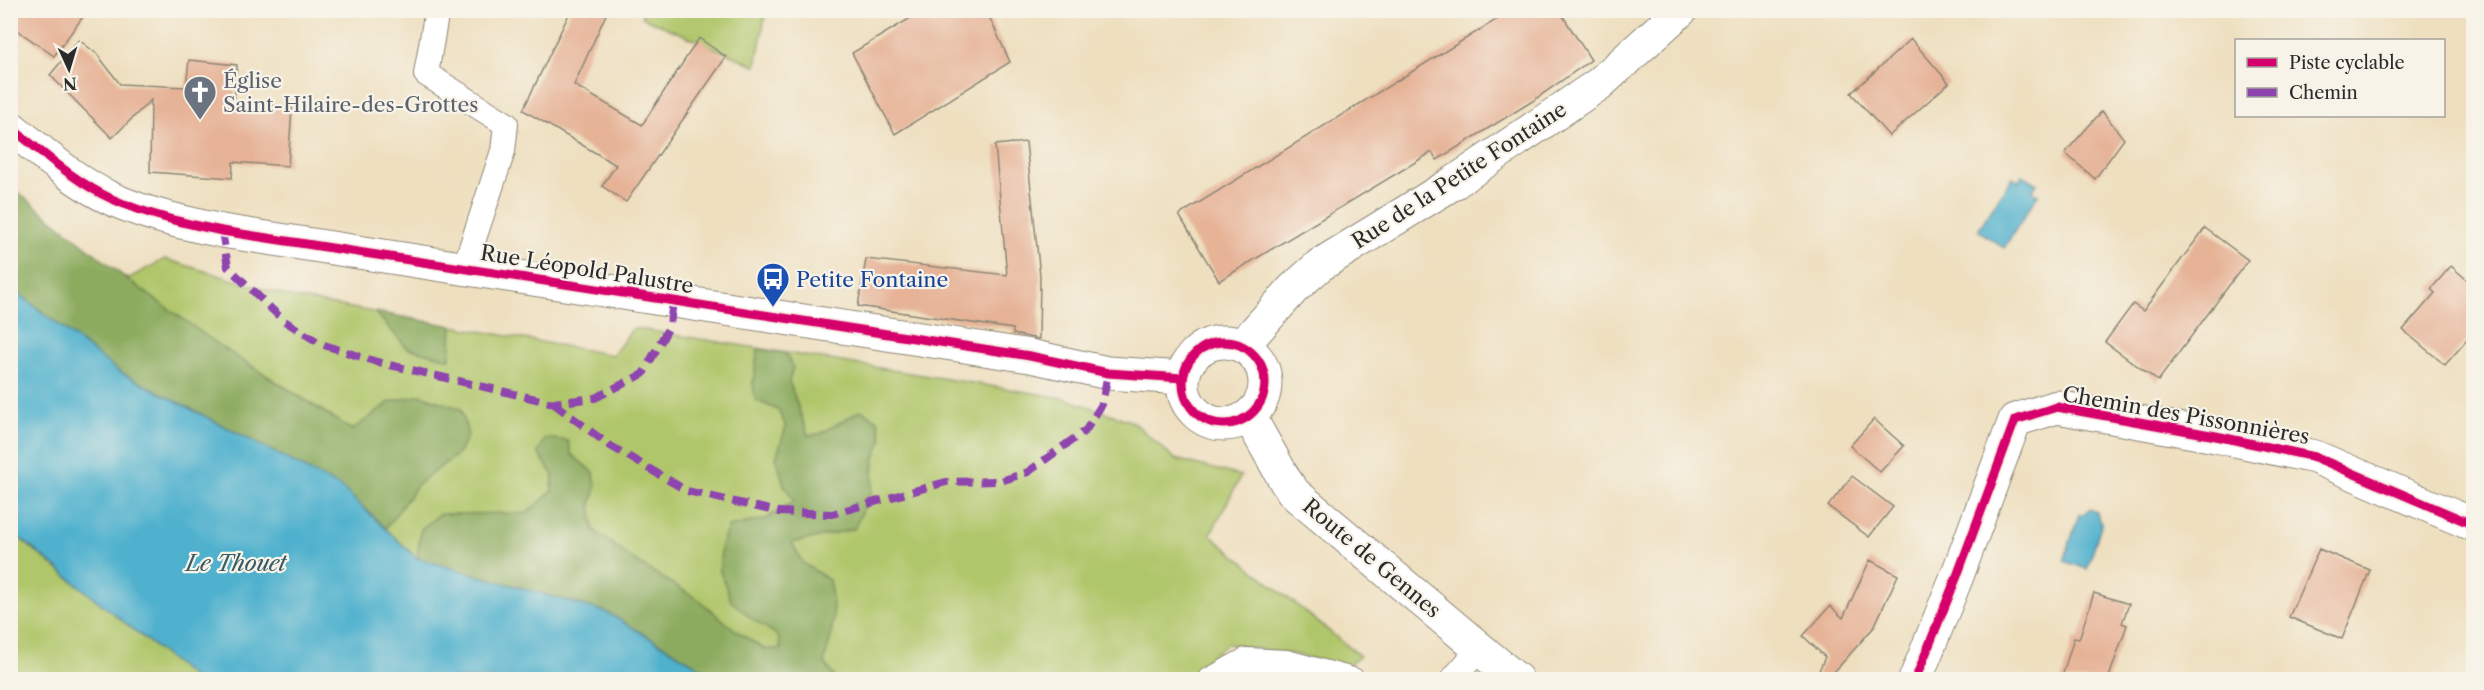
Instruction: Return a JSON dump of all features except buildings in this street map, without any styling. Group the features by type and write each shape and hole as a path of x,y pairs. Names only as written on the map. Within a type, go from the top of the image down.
{"main road":[{"name":"Rue de la Petite Fontaine","path":"1242,346 1293,289 1320,264 1455,182 1599,84 1681,10"},
{"name":"Rue Léopold Palustre","path":"10,127 58,165 110,198 165,219 234,233 1030,356 1108,373 1182,378"},
{"path":"1224,342 1242,346 1254,354 1262,366 1265,380 1262,400 1249,416 1237,423 1223,424 1203,419 1188,405 1183,392 1182,378 1190,360 1205,347 1224,342"},
{"name":"Chemin des Pissonnières","path":"1915,680 1957,576 2015,420 2057,407 2315,457 2474,525"},
{"name":"Route de Gennes","path":"1249,416 1295,494 1517,680"}],"lane":[{"path":"437,10 426,74 506,124 503,151 464,269"},
{"path":"1452,680 1480,648"},
{"path":"1210,680 1246,660 1287,662 1353,680"}],"green space":[{"path":"642,11 766,11 756,66 642,17"},
{"path":"10,186 127,279 223,348 352,430 390,402 421,395 461,409 468,435 459,453 418,484 386,528 341,487 118,371 11,287"},
{"path":"165,259 290,297 613,355 633,328 1064,398 1133,422 1175,459 1241,476 1210,535 1360,656 1345,668 1298,655 1227,644 1196,668 1191,680 720,679 606,612 417,558 341,487 353,430 223,348 127,279"},
{"path":"375,312 452,326 450,359 407,348"},
{"path":"758,349 785,353 793,367 789,381 808,435 820,434 861,410 878,420 882,440 874,460 872,491 854,529 792,543 803,563 829,580 833,621 824,662 836,679 720,679 606,612 417,558 421,529 440,514 527,513 552,491 553,475 538,453 545,438 568,441 572,455 594,473 596,488 591,504 594,530 635,561 699,600 735,630 764,649 781,649 778,636 731,601 720,571 721,546 728,527 766,519 794,501 784,485 776,458 786,427 778,410 755,400 753,383"},
{"path":"10,531 195,679 11,679"},
{"path":"1238,673 1274,673 1305,679 1226,680"}],"water":[{"path":"2022,175 2037,184 2032,191 2038,195 2004,248 1978,230 2012,177 2019,182"},
{"name":"Le Thouet","path":"10,287 118,371 341,487 417,558 606,612 720,679 195,679 11,531"},
{"path":"2089,509 2097,512 2099,521 2102,522 2087,569 2064,561 2079,514 2082,515"}],"marked path":[{"path":"222,231 228,267 283,320 321,344 377,362 553,403 595,398 643,374 670,325 673,301"},
{"path":"553,403 609,445 687,491 779,512 832,514 946,482 1001,481 1028,472 1086,430 1102,404 1108,373"}],"cycle path":[{"path":"10,127 59,166 112,199 166,218 222,231 1030,356 1108,373 1183,378"},
{"path":"1224,342 1240,345 1253,354 1262,367 1265,383 1262,399 1253,412 1240,421 1224,424 1208,421 1195,412 1186,399 1183,383 1186,367 1195,354 1208,345 1224,342"},
{"path":"1915,680 1957,576 2015,420 2057,407 2315,457 2474,525"}],"place":[{"name":"Église Saint-Hilaire-des-Grottes","path":"200,121"},
{"name":"Petite Fontaine","path":"773,308"}]}
